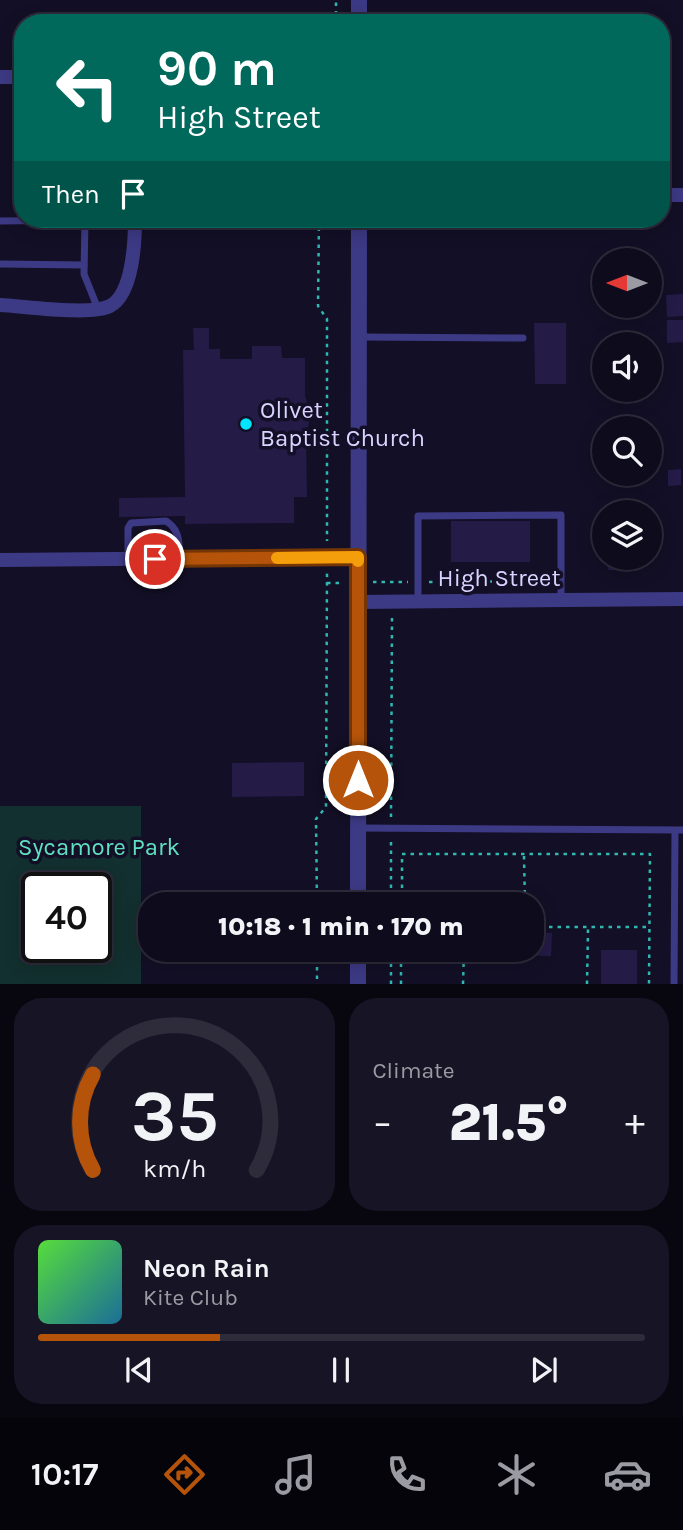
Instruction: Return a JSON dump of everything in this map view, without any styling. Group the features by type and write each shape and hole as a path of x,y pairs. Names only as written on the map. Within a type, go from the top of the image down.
{"street":[{"path":"0,305 98,309 116,301 125,286 134,253 135,228"},
{"path":"358,892 359,228"},
{"path":"0,560 358,557"},
{"name":"High Street","path":"358,602 683,599"},
{"path":"358,962 358,984"}],"lane":[{"path":"85,228 84,274 98,309"},
{"path":"0,264 84,265"},
{"path":"358,337 523,338"},
{"path":"418,601 418,516 561,515 561,600"},
{"path":"128,559 128,528 131,523 156,521 166,521 175,528 179,536 180,558"},
{"path":"358,828 679,830 674,984"}],"path":[{"path":"317,892 316,819 326,807 327,583 327,319 318,306 319,228"},
{"path":"327,583 561,580"},
{"path":"391,892 392,582"},
{"path":"524,854 525,892"},
{"path":"402,892 402,855 650,854 649,984"},
{"path":"587,984 588,927"},
{"path":"544,928 649,927"},
{"path":"317,962 317,984"},
{"path":"391,962 391,984"},
{"path":"401,962 401,984"},
{"path":"463,984 464,962"}],"green space":[{"name":"Sycamore Park","path":"0,806 141,806 138,962 141,962 141,984 0,984"}],"building":[{"path":"683,294 683,316 667,317 666,295"},
{"path":"667,320 683,320 683,342 667,343"},
{"path":"534,323 566,323 566,384 535,384"},
{"name":"Olivet Baptist Church","path":"193,328 209,328 209,349 220,349 220,359 252,359 252,346 281,346 282,358 305,358 305,396 311,415 306,435 307,497 294,497 294,523 185,524 185,516 119,517 119,498 185,497 183,350 194,350"},
{"path":"681,469 681,485 668,486 668,470"},
{"path":"451,521 530,521 530,562 451,562"},
{"path":"304,762 304,796 232,797 232,763"},
{"path":"544,933 552,933 551,956 544,956"},
{"path":"601,950 637,950 637,984 601,984"}],"slow traffic":[{"path":"277,558 358,557 358,561"}],"place":[{"name":"Olivet Baptist Church","path":"246,424"}],"route":[{"path":"155,559 358,557 358,780"}]}
